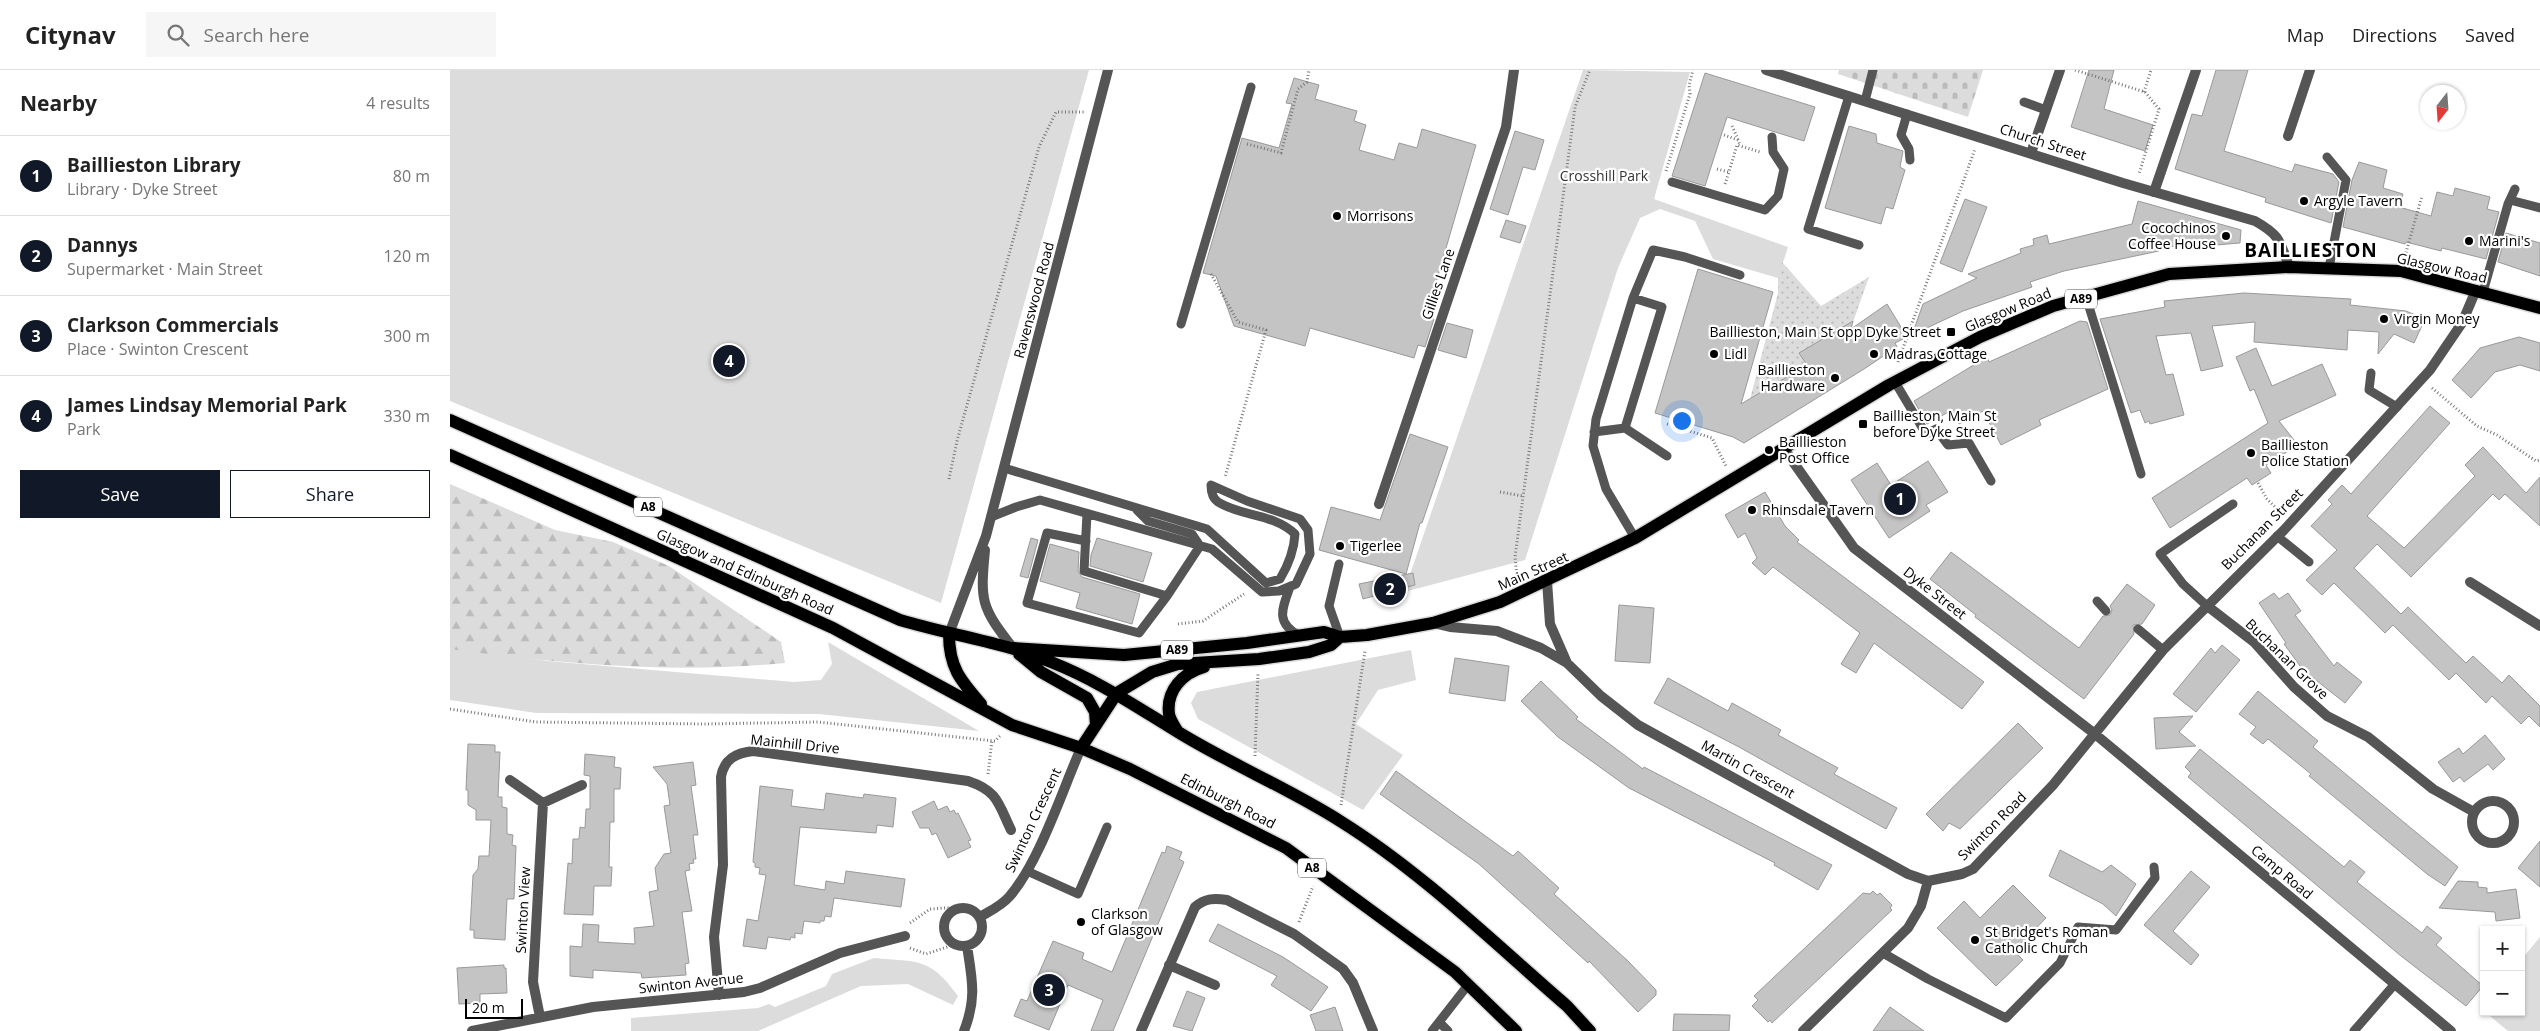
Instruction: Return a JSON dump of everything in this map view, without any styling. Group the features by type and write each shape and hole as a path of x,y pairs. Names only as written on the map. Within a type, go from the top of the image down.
{"main road":[{"name":"Glasgow Road","path":"1674,516 1892,383 1980,336 2053,306 2169,274 2289,267 2401,271 2540,308"},
{"name":"A8","path":"450,420 900,620 949,634 1013,648 1051,662 1117,693 1178,732 1339,820 1401,864 1567,1006 1590,1031"},
{"name":"Glasgow and Edinburgh Road","path":"450,455 833,628 890,658"},
{"name":"Main Street","path":"1367,635 1433,622 1500,602 1636,538 1674,516"},
{"name":"A89","path":"1013,648 1124,655 1247,643 1324,632 1340,636 1367,635"},
{"name":"A8","path":"949,634 949,650 953,666 962,682 987,712"},
{"name":"A89","path":"1117,693 1152,672 1165,667 1308,652 1331,645 1340,636"},
{"path":"1013,648 1041,672 1087,698 1095,712 1096,725"},
{"name":"Edinburgh Road","path":"890,658 1012,725 1081,748 1225,816 1286,848 1455,972 1516,1031"},
{"path":"1178,732 1169,714 1171,692 1189,671 1224,661"},
{"path":"1081,748 1117,693"}],"street":[{"name":"Ravenswood Road","path":"949,634 986,536 1108,70"},
{"name":"Gillies Lane","path":"1378,504 1506,128 1514,70"},
{"name":"Church Street","path":"1766,70 1788,80 1849,96 2154,192 2256,221 2273,231 2289,267"},
{"path":"2031,153 2060,70"},
{"path":"2154,192 2196,70"},
{"path":"2288,136 2310,70"},
{"name":"Buchanan Street","path":"2095,734 2163,650 2291,522 2422,379 2462,323 2480,291"},
{"name":"Dyke Street","path":"1784,449 1854,548 2095,734"},
{"name":"Ravenswood Road","path":"986,536 981,588 992,620 1013,648"},
{"name":"Martin Crescent","path":"1547,581 1550,624 1567,663"},
{"path":"2470,582 2540,626"},
{"name":"Buchanan Grove","path":"2206,605 2254,642 2294,687 2328,716 2368,737 2433,789 2474,812"},
{"name":"Martin Crescent","path":"1433,622 1450,627 1497,631 1541,648 1567,663 1601,696 1638,725 1908,874 1928,881"},
{"name":"Swinton Road","path":"1928,881 1956,875 1973,868 2053,785 2095,734"},
{"name":"Camp Road","path":"2095,734 2451,1031"},
{"name":"Swinton Crescent","path":"980,917 1008,898 1027,871 1081,748"},
{"name":"Mainhill Drive","path":"719,996 714,937 723,865 721,777 724,765 731,757 753,751 968,781 986,787"},
{"path":"510,780 543,803 582,785"},
{"path":"986,787 994,795 1011,830"},
{"path":"2498,802 2510,809 2513,815 2514,829 2506,840 2499,843 2485,842 2475,833 2472,819 2474,812 2484,803 2498,802"},
{"name":"Swinton View","path":"540,1017 533,982 543,803"},
{"path":"1803,1031 1908,928 1921,906 1928,881"},
{"path":"1141,1031 1195,907 1208,899 1227,900 1294,934 1349,975 1373,1031"},
{"path":"962,907 972,909 980,917 982,923 981,935 973,944 967,946 955,944 946,936 944,924 950,912 962,907"},
{"name":"Swinton Avenue","path":"472,1031 593,1007 719,996 760,988 840,953 905,936"},
{"path":"964,1031 972,1011 974,985 967,946"},
{"path":"1169,965 1215,985"}],"lane":[{"path":"1865,101 1874,70"},
{"path":"1181,324 1251,87"},
{"path":"1849,96 1808,229 1859,245"},
{"path":"2024,102 2046,110"},
{"path":"1907,114 1900,135 1909,149 1910,160"},
{"path":"1672,182 1765,210 1778,196 1784,169 1773,152 1772,137"},
{"path":"2327,158 2346,180 2329,268"},
{"path":"2480,291 2515,189"},
{"path":"2510,200 2540,208"},
{"path":"1636,538 1606,489 1593,446 1594,432 1633,298 1653,250 1685,256 1740,275"},
{"path":"2086,297 2141,474"},
{"path":"1625,428 1662,307 1633,298"},
{"path":"2371,373 2369,390 2397,406"},
{"path":"1892,383 1926,434 1936,428 1948,445 1969,443 1991,482"},
{"path":"1594,432 1625,428 1667,456"},
{"path":"991,518 1016,507 1040,500 1212,549 1262,592 1280,591 1296,584 1310,554 1308,530 1300,519 1247,501 1211,485 1211,494 1218,502 1287,526 1294,534 1294,545 1289,564 1280,579 1266,583 1207,529 1004,468"},
{"path":"2206,605 2183,584 2160,554 2233,504"},
{"path":"1135,508 1148,521 1192,534 1200,546"},
{"path":"1087,514 1084,571 1167,596"},
{"path":"1086,541 1047,533 1026,603 1139,633 1167,596 1200,546"},
{"path":"2277,536 2309,562"},
{"path":"1338,564 1329,606 1340,636"},
{"path":"1290,587 1282,610 1283,622 1290,631 1300,636"},
{"path":"2097,601 2106,611"},
{"path":"2138,629 2163,650"},
{"path":"1027,871 1078,894 1107,827"},
{"path":"1883,953 1928,979 2006,1018 2060,963 2078,927 2116,930 2155,878 2154,867"},
{"path":"1432,1031 1468,985"},
{"path":"2354,1031 2394,985"},
{"path":"1439,1022 1448,1031"}],"path":[{"path":"1243,143 1281,153 1298,89 1307,82 1309,70"},
{"path":"1519,593 1515,557 1575,108 1590,70"},
{"path":"1672,182 1663,180 1690,94 1689,85 1693,70"},
{"path":"2075,70 2144,92 2159,109 2136,186"},
{"path":"2144,92 2151,70"},
{"path":"949,479 1039,147 1056,112 1097,112"},
{"path":"1732,126 1740,146"},
{"path":"1724,135 1738,140"},
{"path":"1892,383 1980,137"},
{"path":"1717,169 1729,172 1737,145 1757,151 1773,152"},
{"path":"2401,271 2422,196"},
{"path":"1208,268 1238,322 1266,330 1225,477 1227,484"},
{"path":"2422,379 2477,426 2497,435 2536,461 2540,460"},
{"path":"1667,424 1712,438 1733,480"},
{"path":"2258,483 2267,499 2291,522"},
{"path":"1500,492 1523,496"},
{"path":"1178,624 1203,621 1245,594 1253,595"},
{"path":"1339,820 1367,635"},
{"path":"1254,774 1259,658"},
{"path":"450,709 536,722 705,724 818,722 995,741 1012,725"},
{"path":"986,787 992,740"},
{"path":"1294,934 1319,872"},
{"path":"955,944 926,954 910,949 905,936 910,922 930,909 962,907"}],"green space":[{"path":"450,70 1089,70 941,603 450,401"},
{"name":"Crosshill Park","path":"1583,70 1690,72 1654,199 1788,247 1778,278 1713,259 1695,221 1660,209 1640,218 1618,268 1525,560 1404,592"},
{"path":"1839,70 1983,70 1968,117 1838,74"},
{"path":"1782,262 1821,306 1869,277 1853,322 1800,353 1807,365 1750,399 1778,293 1778,278"},
{"path":"450,484 555,530 613,542 669,566 781,642 785,663 701,668 617,666 533,659 450,649"},
{"path":"828,642 979,731 819,714 536,713 450,700 450,646 547,661 794,682 821,680 832,664"},
{"path":"1411,650 1416,680 1378,690 1356,724 1403,755 1363,810 1198,719 1191,703 1197,692"},
{"path":"2540,937 2540,1031 2508,1031 2490,1016 2525,1016 2525,955"},
{"path":"874,958 913,961 931,968 948,983 958,996 953,1005 908,984 861,986 758,1031 631,1031 631,1018 758,1008 769,1004 775,1007 826,986 832,974"}],"building":[{"path":"2089,70 2114,70 2104,109 2153,125 2145,151 2071,127"},
{"path":"2216,70 2248,70 2224,151 2292,172 2295,164 2333,174 2339,182 2331,223 2265,202 2266,198 2175,169 2192,114 2202,116"},
{"path":"1705,73 1815,107 1804,141 1727,117 1705,186 1672,176"},
{"name":"Morrisons","path":"1294,78 1319,85 1315,99 1357,111 1354,121 1366,125 1359,150 1394,160 1399,143 1417,148 1422,129 1476,145 1426,317 1434,319 1425,347 1418,345 1414,358 1310,328 1305,346 1234,326 1216,276 1203,273 1242,138 1279,148 1292,104 1286,103"},
{"path":"1849,126 1876,134 1877,143 1903,151 1900,167 1905,170 1893,209 1886,207 1881,224 1825,208"},
{"path":"1515,131 1544,140 1535,170 1523,167 1508,215 1490,209"},
{"path":"2359,162 2387,170 2383,188 2403,194 2399,207 2431,216 2437,192 2453,196 2455,188 2490,197 2487,209 2499,212 2486,259 2442,248 2441,251 2406,242 2405,244 2343,227 2352,180"},
{"path":"1965,199 1987,207 1962,272 1940,263"},
{"path":"2138,201 2241,230 2240,243 2192,247 2192,244 2159,248 2159,251 2064,271 2030,282 2032,287 1963,311 1912,335 1923,304 1977,278 1968,274 2021,253 2020,249 2034,245 2033,239 2047,235 2049,244 2132,224"},
{"path":"1506,220 1526,226 1520,243 1500,237"},
{"path":"2506,233 2540,243 2540,276 2498,262"},
{"name":"Lidl","path":"1698,269 1773,292 1741,404 1807,365 1799,353 1853,321 1851,329 1887,304 1907,337 1895,343 1897,347 1864,369 1744,443 1733,437 1655,413"},
{"path":"2244,293 2351,299 2350,305 2406,311 2425,319 2414,343 2394,334 2378,354 2379,332 2348,330 2347,350 2254,342 2255,322 2212,326 2223,366 2201,371 2191,333 2156,336 2166,375 2173,374 2184,415 2150,424 2149,421 2145,423 2140,410 2131,413 2100,319 2165,307 2164,301"},
{"path":"2080,321 2087,322 2108,389 2039,420 2041,425 2001,445 1983,411 1959,424 1952,410 1927,424 1914,401 1987,357 1989,362"},
{"path":"1447,323 1473,330 1466,358 1438,350"},
{"path":"2519,337 2540,343 2540,371 2520,365 2495,372 2471,398 2452,380 2480,348"},
{"path":"2256,348 2272,386 2322,364 2336,395 2279,421 2298,445 2266,465 2271,473 2252,485 2247,478 2170,528 2152,498 2268,423 2254,389 2250,391 2236,357"},
{"path":"2430,406 2450,423 2367,516 2404,548 2475,476 2465,465 2483,447 2526,493 2540,477 2540,526 2505,494 2499,500 2493,494 2411,577 2377,544 2354,568 2401,614 2408,607 2466,663 2473,656 2502,683 2509,675 2540,706 2540,727 2529,716 2521,724 2492,696 2486,703 2456,673 2449,680 2393,625 2385,633 2334,583 2322,595 2306,580 2337,550 2311,526 2332,504 2328,500 2342,485 2351,494"},
{"path":"1410,434 1448,447 1422,523 1420,523 1406,574 1319,550 1331,507 1380,520"},
{"path":"1928,461 1948,492 1926,505 1930,511 1889,538 1851,480 1877,463 1891,485"},
{"path":"1765,492 1785,526 1799,540 1797,542 1984,682 1962,709 1874,643 1856,673 1841,664 1860,633 1773,567 1765,575 1752,563 1757,558 1745,533 1738,538 1725,515"},
{"path":"1031,538 1038,540 1028,578 1020,576"},
{"path":"1097,538 1152,553 1143,582 1090,566 1091,555"},
{"path":"1050,544 1079,552 1078,571 1082,577 1140,594 1132,624 1076,608 1080,593 1040,581"},
{"path":"1951,552 2079,648 2103,616 2110,615 2112,610 2110,606 2127,584 2155,605 2142,624 2133,625 2134,634 2084,699 1975,617 1976,615 1930,579"},
{"path":"1413,573 1415,585 1363,599 1359,584"},
{"path":"2274,593 2279,599 2288,593 2301,611 2295,615 2334,666 2337,662 2362,682 2345,703 2303,670 2284,644 2286,643 2259,603"},
{"path":"1619,605 1654,608 1650,663 1615,661"},
{"path":"2222,645 2240,660 2196,712 2173,694 2211,648 2215,653"},
{"path":"1455,658 1509,666 1505,701 1449,693"},
{"path":"1668,678 1728,711 1732,703 1781,730 1778,735 1838,768 1834,774 1897,808 1886,829 1739,747 1654,703"},
{"path":"1541,681 1578,717 1576,719 1643,769 1644,767 1832,865 1818,890 1774,865 1775,863 1629,788 1558,737 1521,701"},
{"path":"2258,691 2318,741 2313,747 2458,867 2445,886 2427,874 2309,776 2311,774 2268,739 2263,744 2250,734 2256,727 2239,714"},
{"path":"2193,716 2179,732 2196,746 2156,749 2154,718"},
{"path":"2018,723 2043,748 1960,829 1949,823 1943,831 1926,814"},
{"path":"2485,735 2505,759 2493,770 2488,764 2464,782 2460,777 2453,782 2438,762 2459,748 2463,754"},
{"path":"468,744 495,745 495,752 500,752 498,797 502,797 502,807 507,808 507,834 513,835 512,845 516,846 514,899 507,899 505,940 474,938 474,930 470,930 473,875 478,869 479,856 489,856 491,820 476,820 476,810 468,805 468,790 466,790"},
{"path":"2200,749 2344,867 2350,860 2365,872 2357,882 2422,933 2427,926 2442,938 2436,945 2480,983 2480,990 2466,1006 2401,956 2188,777 2191,773 2185,767"},
{"path":"585,754 615,757 614,767 621,768 620,789 614,789 614,822 610,822 609,867 612,867 611,886 594,886 593,915 564,914 568,863 572,864 573,839 579,839 580,827 585,828 586,809 590,809 590,776 584,775"},
{"path":"693,762 696,785 691,786 698,835 693,835 696,859 693,859 694,863 689,864 690,870 685,871 692,911 682,912 689,963 685,964 686,975 642,978 641,973 593,970 593,978 570,976 570,946 582,947 583,924 599,925 598,942 635,944 634,928 654,926 649,892 658,890 655,868 664,854 671,853 664,806 670,805 667,784 653,767"},
{"path":"1396,771 1513,856 1518,851 1559,888 1554,894 1628,961 1656,990 1656,995 1638,1012 1589,961 1588,963 1479,864 1380,794"},
{"path":"760,786 793,790 791,806 824,810 826,793 863,798 864,794 896,798 893,827 877,825 876,833 800,827 794,885 825,890 826,881 844,884 846,871 905,879 901,907 834,898 831,917 825,916 824,921 820,921 820,923 804,921 802,934 795,933 795,938 791,937 790,940 768,937 766,949 743,946 747,919 758,921 766,875 759,874 760,868 755,867 753,862"},
{"path":"934,801 938,810 947,806 950,812 954,810 956,814 958,813 971,840 968,841 971,847 948,858 936,833 932,835 929,828 920,828 912,812"},
{"path":"2540,841 2540,887 2518,868"},
{"path":"1167,846 1182,852 1179,859 1184,862 1113,1031 1091,1031 1103,1000 1068,985 1049,1030 1014,1016 1021,999 1027,1001 1053,941 1084,953 1082,959 1112,972 1162,852 1165,853"},
{"path":"2060,850 2102,872 2111,865 2136,884 2116,916 2103,904 2049,876"},
{"path":"2191,871 2210,887 2173,931 2199,955 2191,965 2144,925"},
{"path":"2458,881 2478,882 2478,887 2487,888 2487,893 2516,889 2520,918 2496,921 2495,912 2439,908"},
{"path":"2013,885 2046,918 2014,951 2023,960 1996,986 1937,928 1964,901 1980,918"},
{"path":"1873,891 1877,895 1880,893 1892,905 1890,908 1892,910 1772,1023 1770,1020 1768,1022 1752,1006 1758,1000 1754,996 1863,893 1870,894"},
{"path":"1218,924 1283,957 1328,987 1311,1011 1271,985 1277,976 1209,941"},
{"path":"504,965 504,968 506,968 507,993 480,994 480,1003 459,1004 457,968"},
{"path":"1187,991 1205,998 1192,1031 1173,1026"},
{"path":"1335,1007 1343,1031 1316,1031 1310,1015"},
{"path":"1890,1007 1924,1031 1873,1031"},
{"path":"1674,1014 1730,1015 1729,1031 1673,1031"}],"place":[{"name":"Argyle Tavern","path":"2304,201"},
{"name":"Morrisons","path":"1337,216"},
{"name":"Cocochinos Coffee House","path":"2226,236"},
{"name":"Marini's","path":"2469,241"},
{"name":"Virgin Money","path":"2384,319"},
{"name":"Baillieston, Main St opp Dyke Street","path":"1951,332"},
{"name":"Lidl","path":"1714,354"},
{"name":"Madras Cottage","path":"1874,354"},
{"name":"James Lindsay Memorial Park","path":"729,361"},
{"name":"Baillieston Hardware","path":"1835,378"},
{"name":"Baillieston, Main St before Dyke Street","path":"1863,424"},
{"name":"Baillieston Post Office","path":"1769,450"},
{"name":"Baillieston Police Station","path":"2251,453"},
{"name":"Baillieston Library","path":"1900,499"},
{"name":"Rhinsdale Tavern","path":"1752,510"},
{"name":"Tigerlee","path":"1340,546"},
{"name":"Dannys","path":"1390,589"},
{"name":"Clarkson of Glasgow","path":"1081,922"},
{"name":"St Bridget's Roman Catholic Church","path":"1975,940"},
{"name":"Clarkson Commercials","path":"1049,990"}],"district":[{"name":"BAILLIESTON","path":"2311,250"}]}
